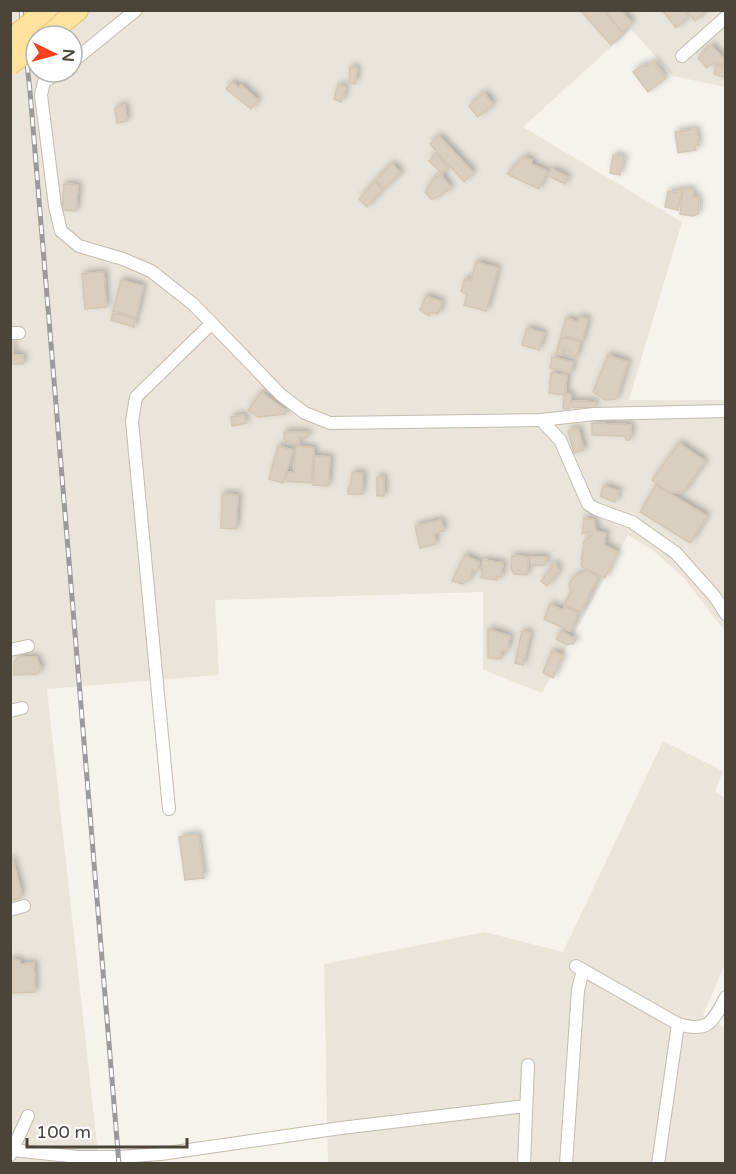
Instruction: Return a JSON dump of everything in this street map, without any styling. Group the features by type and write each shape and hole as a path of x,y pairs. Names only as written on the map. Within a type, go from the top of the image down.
{"main road":[{"path":"10,40 46,10"},
{"path":"61,24 75,13"},
{"path":"10,65 24,54"}],"street":[{"path":"84,52 136,10"},
{"path":"682,56 726,17"},
{"path":"44,84 41,95 61,231 79,246 123,258 151,271 193,304 281,395 304,413 330,423 541,420 594,414 726,411"},
{"path":"169,809 132,421 136,398 212,323"},
{"path":"541,420 560,440 588,504 632,522 676,553 715,597 726,614"},
{"path":"10,650 28,646"},
{"path":"10,910 24,906"},
{"path":"566,1164 579,968 678,1024 695,1029 709,1024 726,997"},
{"path":"658,1164 678,1024"},
{"path":"524,1164 528,1065"},
{"path":"28,1116 12,1152 78,1157 119,1157 161,1154 341,1128 526,1106"}],"shaded area":[{"path":"10,11 725,11 725,87 673,76 631,29 523,127 682,222 629,400 725,400 725,630 683,577 652,550 628,535 542,693 483,670 483,592 215,600 219,675 47,689 99,1163 11,1163"},
{"path":"663,741 723,771 715,792 725,798 725,964 703,1015 725,1028 725,1163 328,1163 324,964 485,932 563,952"}],"building":[{"path":"580,10 603,10 623,33 611,45"},
{"path":"604,10 621,10 632,23 622,31"},
{"path":"662,10 684,10 689,16 676,28"},
{"path":"686,10 706,10 695,21"},
{"path":"711,45 726,61 721,65 713,62 707,68 698,58"},
{"path":"654,61 666,78 648,92 633,72"},
{"path":"726,64 726,78 714,74 716,65 721,67"},
{"path":"350,67 357,68 355,84 349,83"},
{"path":"232,82 238,87 241,85 258,100 251,109 226,89"},
{"path":"338,85 346,87 341,102 334,99"},
{"path":"484,93 493,104 478,117 469,106"},
{"path":"125,105 127,121 117,123 115,108"},
{"path":"696,129 699,145 695,146 696,150 678,153 675,132"},
{"path":"439,136 473,172 464,182 430,144"},
{"path":"436,154 448,167 442,173 429,161"},
{"path":"613,155 624,157 620,175 610,173"},
{"path":"524,157 532,160 531,164 547,171 539,189 507,174"},
{"path":"392,164 401,173 384,189 376,180"},
{"path":"552,169 568,177 565,184 548,176"},
{"path":"441,174 451,188 431,199 425,192 432,181"},
{"path":"374,182 382,190 367,207 359,199"},
{"path":"64,184 78,185 76,211 62,210"},
{"path":"677,189 682,191 678,210 665,207 668,191 676,193"},
{"path":"683,189 693,190 693,197 699,198 698,214 693,216 680,214"},
{"path":"476,262 498,268 486,311 464,305 467,295 461,291 465,279 471,281"},
{"path":"104,272 106,307 85,309 82,274"},
{"path":"121,280 143,286 136,317 113,311"},
{"path":"426,296 442,302 438,314 431,312 429,316 420,310"},
{"path":"113,313 135,319 134,327 111,320"},
{"path":"579,317 588,319 582,341 561,335 566,318 578,322"},
{"path":"527,328 544,333 539,350 522,345"},
{"path":"561,337 580,342 576,358 570,356 570,350 563,348 561,355 556,353"},
{"path":"10,342 13,342 13,355 23,355 23,364 10,364"},
{"path":"608,355 628,362 616,399 605,400 593,392"},
{"path":"552,357 573,362 571,373 550,368"},
{"path":"551,373 567,375 565,395 549,393"},
{"path":"261,392 285,410 285,414 258,417 248,410"},
{"path":"567,394 571,395 569,409 563,408 564,397"},
{"path":"572,401 595,402 595,408 572,407"},
{"path":"244,415 246,423 232,426 231,417"},
{"path":"592,423 631,425 630,440 626,440 625,436 592,435"},
{"path":"578,428 584,450 574,453 568,431"},
{"path":"284,432 308,432 308,437 299,437 299,443 287,443 284,439"},
{"path":"679,443 705,461 683,493 669,492 652,480"},
{"path":"278,446 293,450 283,483 269,479"},
{"path":"296,446 314,448 311,483 286,481 287,472 294,473"},
{"path":"315,456 330,457 328,486 313,485"},
{"path":"352,473 363,473 362,494 348,494"},
{"path":"377,477 384,477 384,496 377,496"},
{"path":"656,485 707,516 690,543 640,512"},
{"path":"604,486 619,491 615,502 600,496"},
{"path":"222,494 238,495 236,529 221,528"},
{"path":"584,518 594,520 596,531 606,533 604,545 618,552 605,578 581,566 584,542 592,535 588,532 582,534"},
{"path":"441,520 444,531 434,533 436,544 420,548 415,526"},
{"path":"465,555 479,562 477,571 472,570 471,577 463,584 452,581"},
{"path":"512,556 528,557 527,575 514,574 511,569"},
{"path":"529,557 547,557 545,565 532,566"},
{"path":"483,560 503,563 501,577 497,576 497,580 481,578"},
{"path":"555,563 559,571 547,586 541,581"},
{"path":"587,571 598,577 581,612 564,604 571,592 569,583 574,577"},
{"path":"550,604 562,610 565,607 578,613 570,631 544,619"},
{"path":"488,629 510,636 507,651 501,651 501,659 488,658"},
{"path":"522,631 530,633 523,665 515,663"},
{"path":"561,631 576,639 573,644 565,644 556,639"},
{"path":"552,651 563,655 553,678 543,673"},
{"path":"18,657 36,657 41,668 38,674 14,675 14,662"},
{"path":"198,834 204,878 185,880 179,837"},
{"path":"10,858 12,858 21,891 20,898 10,901"},
{"path":"10,960 19,960 21,964 34,963 35,992 10,993"}],"railway":[{"path":"21,10 30,91 119,1164"}]}
